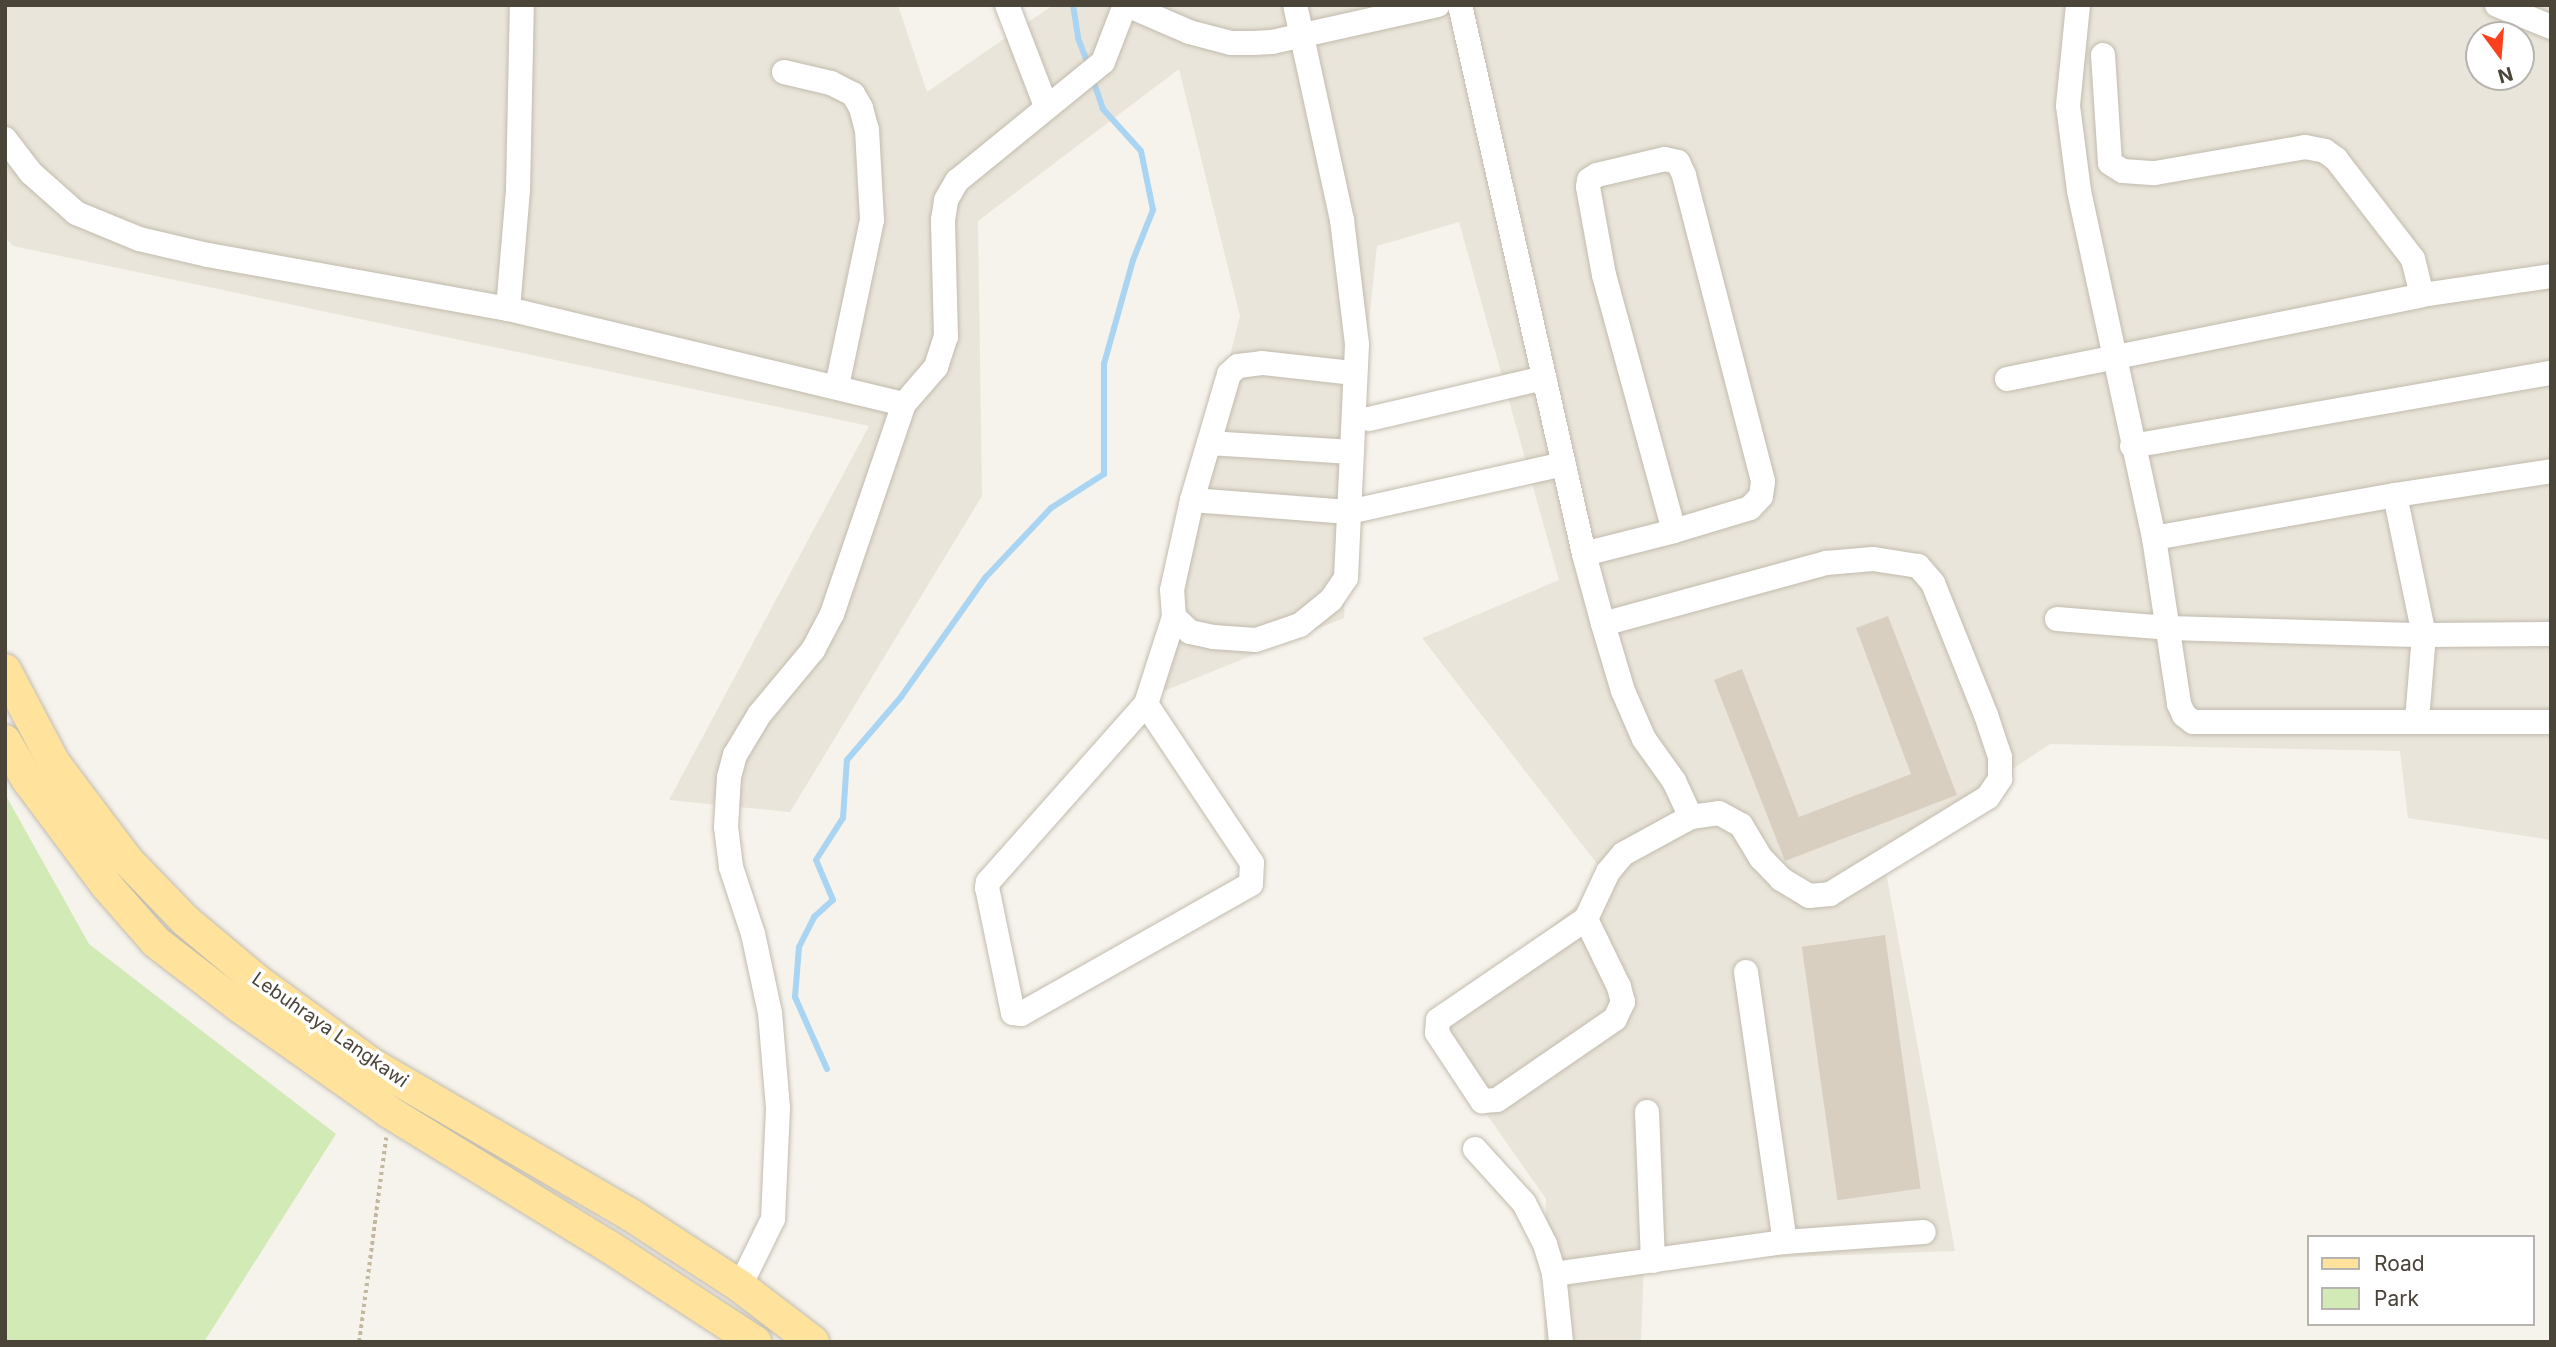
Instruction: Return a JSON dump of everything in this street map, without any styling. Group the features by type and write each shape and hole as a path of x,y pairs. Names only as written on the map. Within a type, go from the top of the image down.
{"main road":[{"name":"Lebuhraya Langkawi","path":"5,670 54,763 127,860 186,921 255,979 373,1065 631,1215 740,1286 813,1342"},
{"name":"Lebuhraya Langkawi","path":"5,741 35,790 107,886 156,942 239,1006 389,1112 608,1246 755,1342"}],"street":[{"path":"508,309 518,190 522,5"},
{"path":"1007,5 1046,106"},
{"path":"740,1286 773,1219 778,1108 770,1013 753,934 731,867 726,827 729,777 735,755 759,715 813,650 832,614 904,404 936,366 946,337 943,220 946,200 957,181 1103,62 1126,5 1189,33 1231,43 1272,42 1438,5"},
{"path":"1174,617 1190,632 1213,637 1256,640 1300,625 1331,600 1346,578 1353,373 1357,344 1342,220 1295,5"},
{"path":"1460,5 1584,554 1603,624 1623,691 1644,739 1674,781 1691,817"},
{"path":"2078,5 2068,106 2079,191 2154,538 2179,704 2193,722 2551,723"},
{"path":"2497,5 2551,27"},
{"path":"2103,55 2110,163 2123,171 2155,173 2305,147 2325,151 2336,159 2413,259 2423,295"},
{"path":"784,72 831,83 853,94 862,108 867,130 872,220 837,386"},
{"path":"5,139 31,173 76,213 139,239 208,255 508,309 904,404"},
{"path":"1584,554 1674,531 1750,508 1761,496 1763,481 1684,175 1678,162 1665,159 1597,174 1589,180 1588,187 1604,275 1674,531"},
{"path":"2007,379 2423,295 2551,276"},
{"path":"1146,704 1252,863 1251,884 1021,1014 1013,1013 987,888 988,882 1146,704 1174,617 1172,590 1192,500 1229,374 1238,366 1262,363 1353,373"},
{"path":"2132,446 2551,373"},
{"path":"1369,419 1544,378"},
{"path":"1209,443 1352,452"},
{"path":"1192,500 1349,512 1564,464"},
{"path":"2154,538 2395,495 2551,471"},
{"path":"2395,495 2424,635 2417,721"},
{"path":"1586,919 1619,987 1623,1002 1615,1019 1497,1100 1482,1101 1437,1033 1438,1020 1586,919 1608,872 1623,854 1691,817 1719,813 1741,825 1761,858 1781,878 1809,896 1830,894 1988,797 2000,779 2000,757 1933,583 1918,566 1873,559 1826,563 1603,624"},
{"path":"2057,619 2168,628 2424,635 2551,634"},
{"path":"1746,972 1786,1242"},
{"path":"1647,1112 1653,1261"},
{"path":"1475,1149 1524,1203 1545,1244 1554,1274 1561,1342"},
{"path":"1554,1274 1786,1242 1924,1232"}],"path":[{"path":"359,1342 389,1112"}],"shaded area":[{"path":"5,5 898,5 927,92 1053,5 2551,5 2551,840 2408,818 2400,751 2050,744 1883,855 1955,1251 1644,1262 1641,1342 1544,1342 1546,1199 1429,1032 1608,878 1422,638 1559,580 1459,222 1377,246 1349,512 1344,618 1142,700 1240,316 1179,69 978,221 982,496 790,812 669,800 869,426 13,246 5,237"}],"green space":[{"path":"5,794 89,944 336,1134 204,1342 5,1342"}],"building":[{"path":"1888,616 1957,795 1785,861 1714,680 1742,669 1799,817 1911,774 1856,628"},
{"path":"1885,935 1921,1189 1837,1200 1802,947"}],"waterway":[{"path":"1073,5 1078,38 1089,67"},
{"path":"827,1069 795,997 799,947 814,917 833,900 816,860 843,818 847,760 901,697 985,578 1051,508 1104,474 1104,364 1133,260 1153,210 1141,151 1103,109 1092,77"}]}
